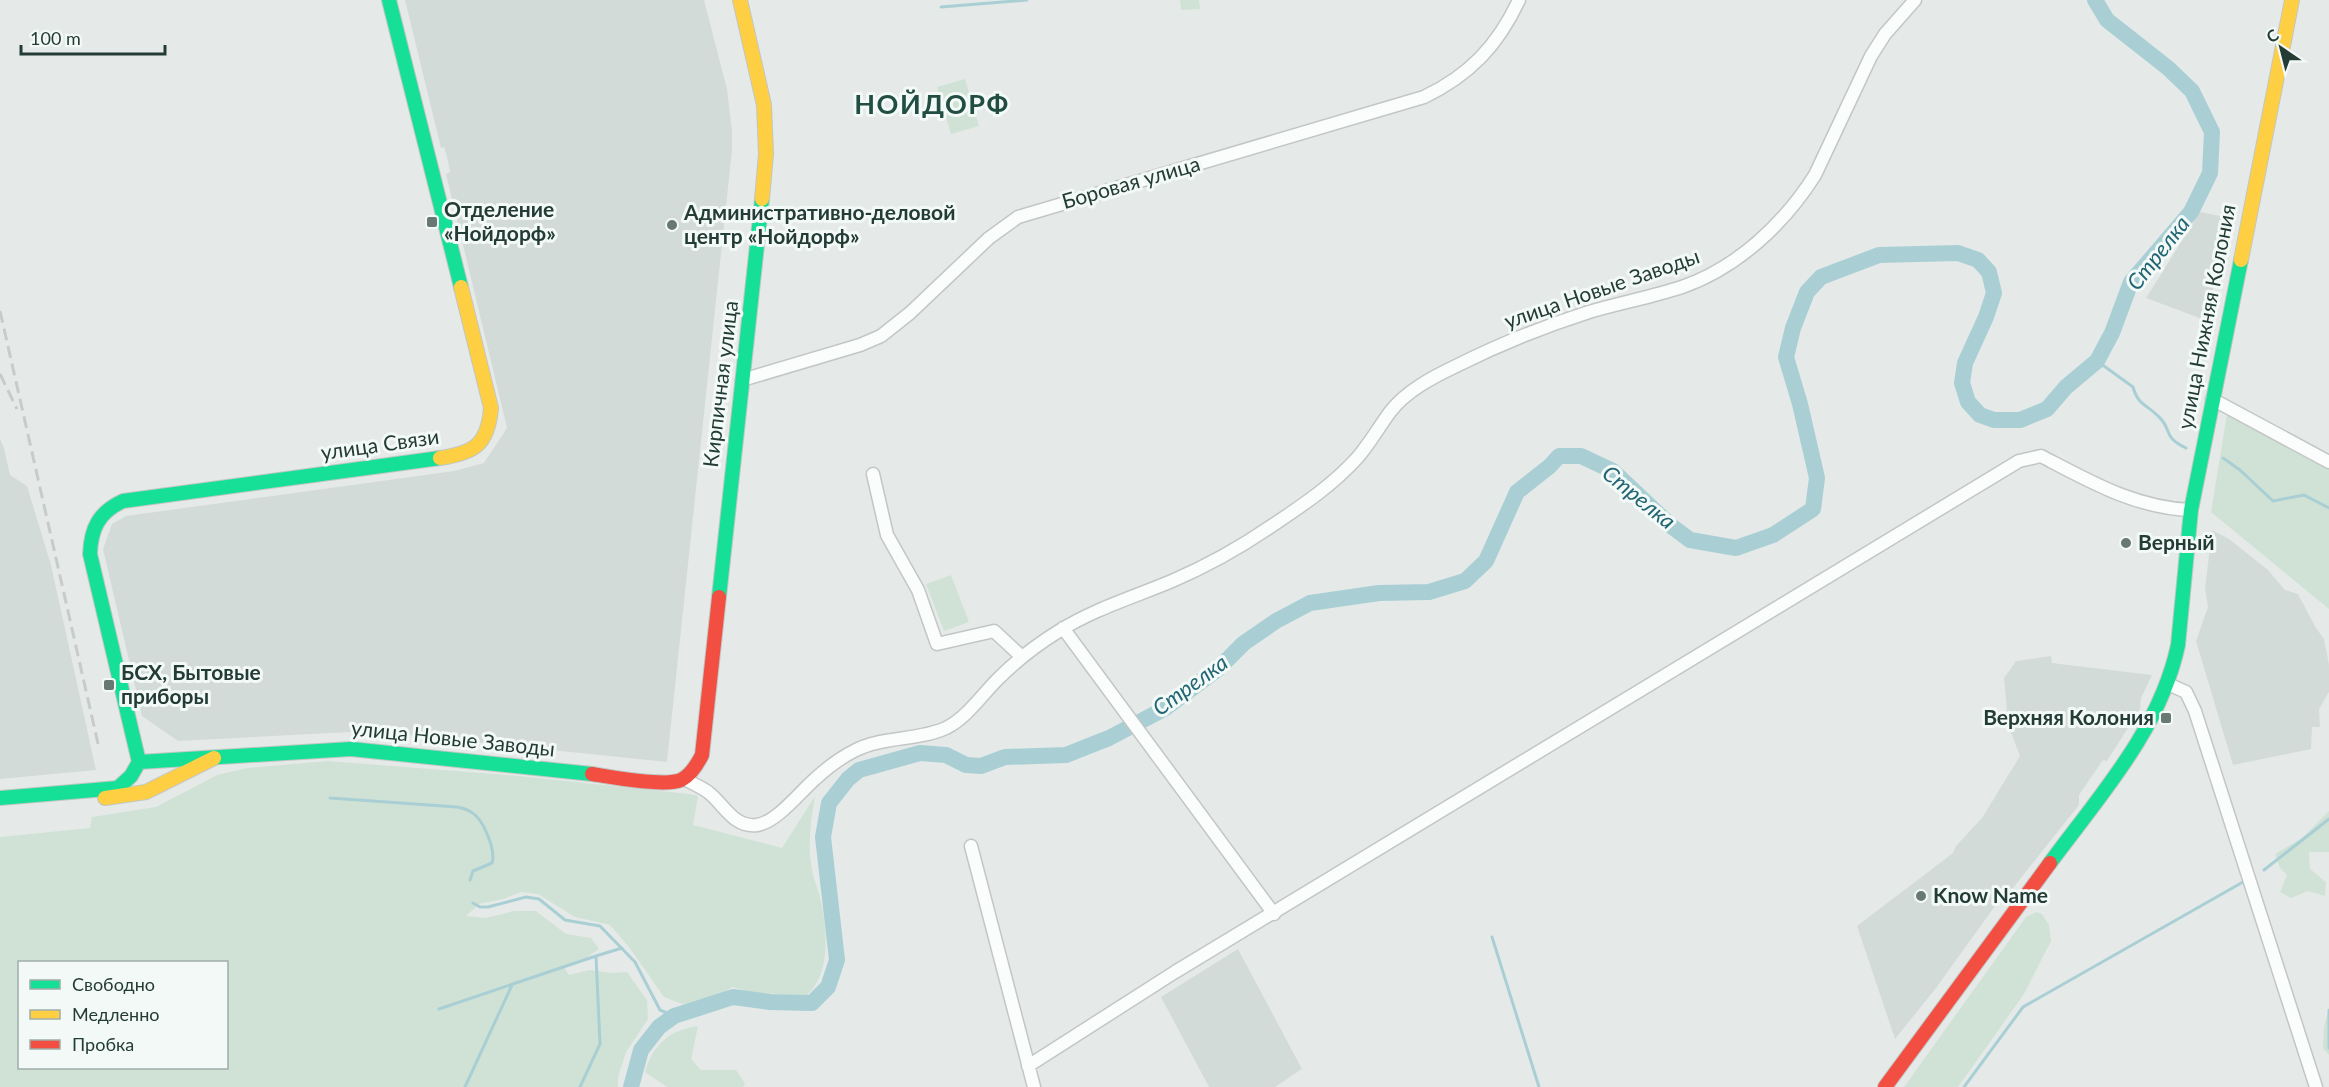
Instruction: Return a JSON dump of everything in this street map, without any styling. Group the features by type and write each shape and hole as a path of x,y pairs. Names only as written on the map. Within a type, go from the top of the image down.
{"street":[{"name":"улица Связи","path":"139,762 90,554 90,535 97,521 111,506 123,501 454,456 466,453 481,443 489,432 491,408 389,0"},
{"name":"Кирпичная улица","path":"688,776 702,754 758,249 766,154 764,105 740,0"},
{"name":"Боровая улица","path":"742,380 860,345 881,336 910,313 988,238 1018,217 1424,97 1437,91 1469,69 1487,51 1500,36 1519,0"},
{"name":"улица Новые Заводы","path":"139,762 329,749 382,750 668,783 688,776 709,792 733,818 746,824 762,823 790,804 825,770 851,752 870,744 935,732 954,723 1022,657 1063,628 1083,617 1210,563 1270,527 1333,481 1357,458 1391,411 1406,396 1457,365 1589,312 1692,283 1709,276 1754,246 1803,194 1815,175 1875,50 1915,0"},
{"name":"улица Нижняя Колония","path":"1885,1087 2141,739 2157,711 2168,684 2178,645 2191,510 2200,459 2292,0"},
{"path":"2212,399 2329,462"},
{"path":"1028,1066 1175,972 2019,461 2041,456 2137,502 2191,510"},
{"path":"873,474 887,535 918,590 937,644 994,632 1022,657"},
{"path":"1063,628 1274,914"},
{"path":"2168,684 2186,692 2195,711 2316,1087"},
{"name":"улица Новые Заводы","path":"0,807 146,792 218,756"},
{"path":"0,798 118,788 131,776 139,762"},
{"path":"971,846 1034,1087"}],"shaded area":[{"path":"405,0 704,0 727,89 732,150 667,762 370,731 178,741 142,716 103,549 112,524 126,516 454,471 484,463 507,428 446,174 450,172 448,161 444,147 441,148"},
{"path":"2200,212 2231,218 2205,320 2146,298"},
{"path":"0,439 10,475 27,486 51,565 96,770 0,779"},
{"path":"2212,530 2229,539 2268,570 2285,590 2298,594 2324,639 2329,665 2329,692 2319,709 2320,727 2312,727 2311,749 2233,765 2196,641 2208,607 2205,589"},
{"path":"2051,656 2052,663 2152,675 2141,698 2140,709 2107,761 2103,760 2079,795 2079,805 2013,888 1994,893 2000,899 1936,988 1895,1039 1857,926 1953,853 1956,846 1982,818 2020,756 2008,725 2004,678 2016,661"},
{"path":"1238,949 1302,1069 1275,1087 1209,1087 1161,997"}],"green space":[{"path":"1180,0 1199,0 1200,9 1181,10"},
{"path":"965,79 979,126 951,134 937,87"},
{"path":"2227,414 2329,465 2329,609 2211,512"},
{"path":"951,575 969,622 944,631 926,584"},
{"path":"328,761 519,776 689,794 698,796 693,825 782,848 815,796 810,851 825,926 824,964 815,986 807,995 753,993 733,987 709,1001 682,1004 664,997 629,947 610,925 575,917 538,894 521,892 479,904 466,916 486,918 514,911 536,911 566,934 591,938 599,949 586,958 563,966 569,975 589,970 627,972 647,1000 648,1019 626,1052 618,1077 618,1087 0,1087 0,837 90,828 92,817 156,807 217,775 247,768"},
{"path":"2329,811 2329,852 2309,852 2310,869 2326,882 2325,896 2308,891 2291,898 2280,892 2287,875 2280,868 2275,854 2302,838"},
{"path":"2036,912 2042,914 2049,925 2051,941 2024,994 1958,1087 1904,1087 2026,917"},
{"path":"2329,1009 2329,1055 2323,1048 2324,1027"},
{"path":"698,1026 691,1059 701,1070 736,1070 745,1083 743,1087 667,1087 645,1072 648,1062 664,1040 679,1031"}],"waterway":[{"path":"941,7 1027,0"},
{"name":"Стрелка","path":"631,1087 641,1050 659,1027 674,1016 733,997 770,1002 812,1003 828,987 837,960 823,837 829,803 848,779 859,770 920,753 946,755 966,765 981,766 1005,757 1066,755 1109,738 1164,709 1218,669 1244,643 1276,621 1310,603 1379,593 1429,592 1465,581 1486,561 1517,492 1559,456 1581,456 1613,471 1670,525 1690,540 1736,548 1773,535 1813,509 1817,478 1800,404 1786,357 1793,328 1807,292 1821,277 1879,255 1958,253 1978,260 1989,272 1994,293 1965,363 1962,383 1968,402 1980,415 1994,420 2020,420 2047,409 2066,387 2097,361 2112,333 2131,282 2191,212 2210,173 2212,132 2192,91 2168,68 2107,20 2095,0"},
{"path":"2097,361 2133,387 2140,401 2162,421 2173,440 2186,448"},
{"path":"2223,458 2240,470 2273,501 2304,495 2329,508"},
{"path":"330,798 457,807 476,815 484,827 493,857 492,863 473,871 470,880"},
{"path":"2264,870 2329,819"},
{"path":"1964,1087 2023,1007 2243,882"},
{"path":"473,903 480,907 488,907 526,897 539,899 565,920 600,926 635,962 660,1010 674,1016"},
{"path":"1492,937 1539,1087"},
{"path":"580,1087 600,1044 596,956 622,948"},
{"path":"439,1009 596,956"},
{"path":"465,1087 512,985"},
{"path":"2329,1010 2329,1048"}],"railway":[{"path":"0,311 99,748"},
{"path":"0,374 17,409"}],"traffic: fast":[{"path":"389,0 461,287"},
{"path":"719,597 762,199"},
{"path":"2050,863 2126,760 2143,733 2169,676 2178,645 2191,510 2241,260"},
{"path":"0,798 118,788 131,776 139,762 90,554 92,536 98,522 108,510 123,501 440,458"},
{"path":"139,762 351,749 592,774"}],"traffic: slow":[{"path":"740,0 764,105 766,154 762,199"},
{"path":"2241,260 2292,0"},
{"path":"440,458 462,453 478,445 487,430 491,408 461,287"},
{"path":"105,798 146,792 214,758"}],"traffic: jam":[{"path":"592,774 638,781 673,782 681,780 693,769 702,755 719,597"},
{"path":"1885,1087 2050,863"}],"place":[{"name":"Отделение «Нойдорф»","path":"432,222"},
{"name":"Административно-деловой центр «Нойдорф»","path":"672,225"},
{"name":"Верный","path":"2126,543"},
{"name":"БСХ, Бытовые приборы","path":"109,685"},
{"name":"Верхняя Колония","path":"2166,718"},
{"name":"Know Name","path":"1921,896"}],"district":[{"name":"НОЙДОРФ","path":"932,105"}]}
